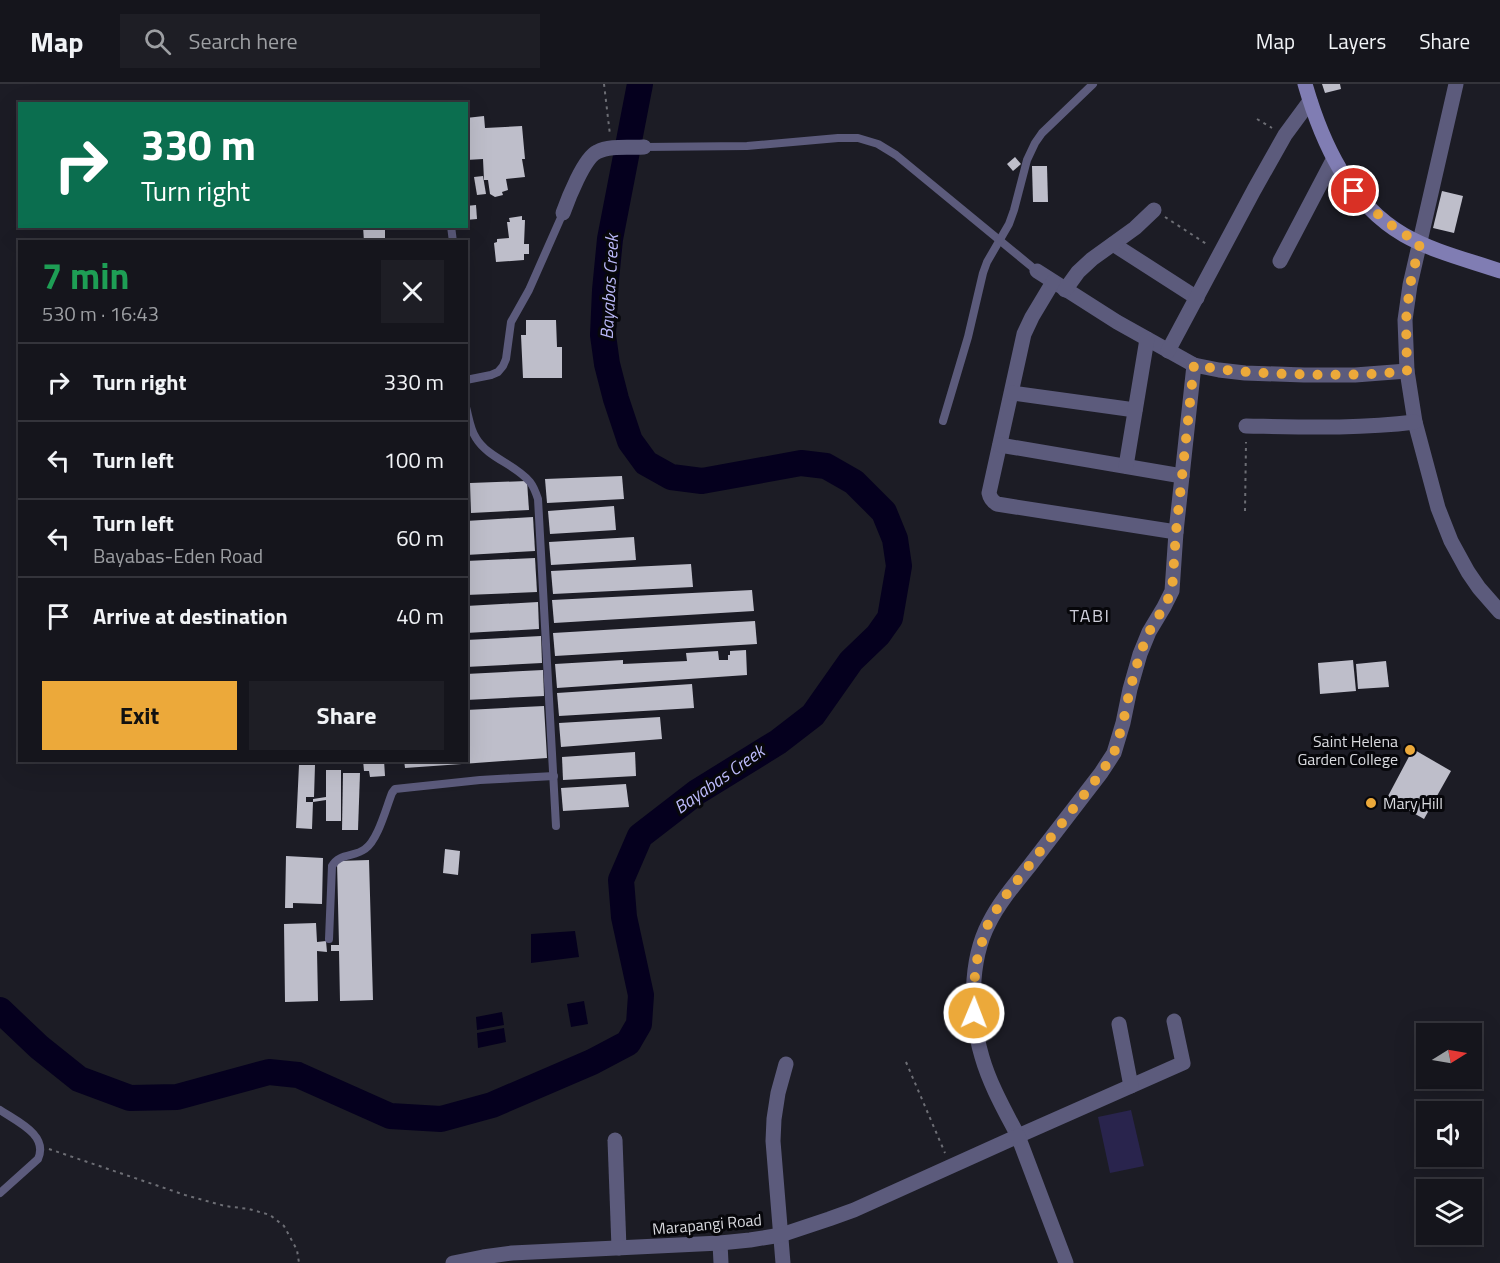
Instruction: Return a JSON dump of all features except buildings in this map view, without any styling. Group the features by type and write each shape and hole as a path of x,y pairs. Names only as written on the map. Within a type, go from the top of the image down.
{"main road":[{"path":"1305,84 1333,160 1354,191 1368,206 1389,225 1420,243 1500,271"}],"street":[{"path":"1456,84 1410,285 1406,320 1407,371 1415,422 1438,508 1468,572 1500,612"},
{"path":"1168,351 1285,135 1310,101"},
{"path":"563,213 592,155 598,151 614,148 644,147"},
{"path":"1280,261 1333,160"},
{"path":"1154,210 1135,228 1059,286 1032,317 1024,334 989,493 993,502 997,504 1176,532"},
{"path":"1113,244 1197,298"},
{"path":"1037,271 1147,339 1194,365 1245,373 1304,375 1355,375 1407,371"},
{"path":"1126,466 1147,339"},
{"path":"1066,1263 1018,1136 982,1059 974,1013 979,951 988,924 1003,899 1114,753 1140,654 1149,632 1172,591 1194,365"},
{"path":"1011,393 1135,410"},
{"path":"1246,426 1370,427 1415,422"},
{"path":"1000,445 1182,476"},
{"name":"Marapangi Road","path":"453,1263 512,1253 720,1243 781,1235 804,1228 854,1210 1183,1063 1174,1021"},
{"path":"1119,1024 1131,1086"},
{"path":"783,1263 775,1168 774,1119 786,1064"},
{"path":"615,1140 619,1248"},
{"path":"720,1243 721,1263"}],"lane":[{"path":"943,421 968,337 982,273 1009,224 1027,160 1042,133 1094,84"},
{"path":"644,147 747,146 838,138 858,138 878,144 896,155 1037,271"},
{"path":"468,381 491,375 503,366 511,322 530,290 563,213"},
{"path":"468,415 477,440 489,452 529,481 538,499 556,826"},
{"path":"329,939 332,866 338,858 362,852 371,844 395,789 480,780 554,776"},
{"path":"0,1110 33,1133 41,1146 38,1159 0,1193"}],"path":[{"path":"604,84 614,148"},
{"path":"1257,119 1285,135"},
{"path":"1154,210 1221,252"},
{"path":"1245,511 1246,426"},
{"path":"906,1062 951,1167"},
{"path":"41,1146 185,1195 270,1215 284,1226 297,1251 299,1263"}],"shaded area":[{"path":"575,931 579,957 531,963 531,934"},
{"path":"584,1001 588,1024 571,1027 567,1004"},
{"path":"502,1012 504,1025 477,1030 476,1017"},
{"path":"504,1028 506,1042 478,1048 477,1033"},
{"path":"1131,1110 1144,1166 1110,1173 1098,1117"}],"waterway":[{"name":"Bayabas Creek","path":"0,1010 39,1047 79,1079 130,1098 177,1097 269,1072 298,1075 390,1116 441,1119 492,1105 592,1062 628,1043 639,1024 641,995 624,917 621,880 640,836 697,792 778,742 813,715 851,661 878,635 890,618 899,566 895,539 884,512 854,482 826,466 801,463 702,481 671,477 646,463 630,441 607,364 603,335 610,239 640,84"}],"place":[{"name":"Saint Helena Garden College","path":"1410,750"},
{"name":"Mary Hill","path":"1371,803"}],"district":[{"name":"TABI","path":"1090,615"}],"route":[{"path":"974,1013 975,970 988,924 1003,899 1114,753 1140,654 1149,632 1172,591 1194,365 1245,373 1304,375 1381,374 1407,371 1406,320 1410,285 1420,243 1389,225 1354,191"}]}
